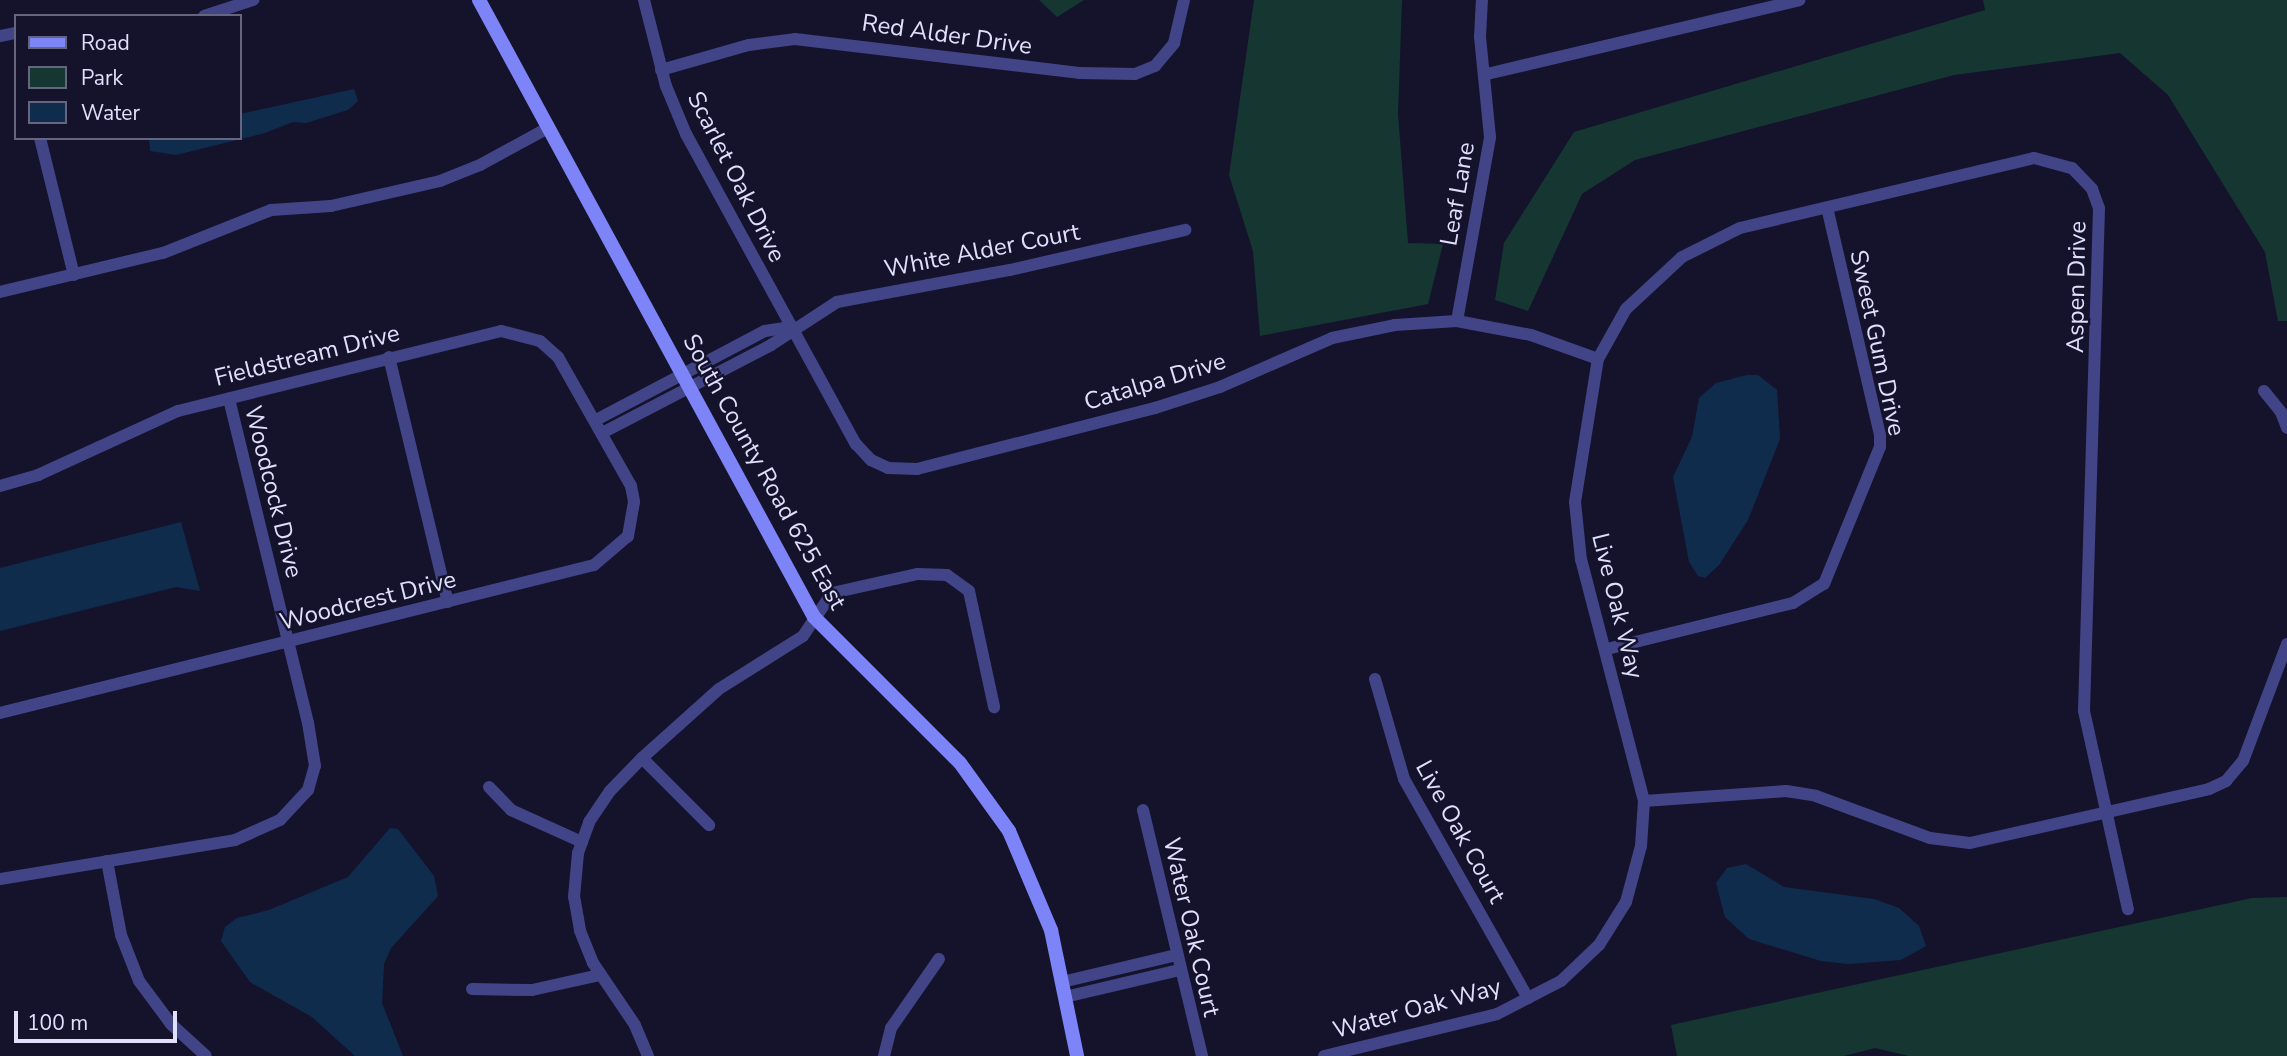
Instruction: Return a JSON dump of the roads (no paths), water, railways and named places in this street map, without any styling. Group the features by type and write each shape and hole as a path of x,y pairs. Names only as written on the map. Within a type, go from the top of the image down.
{"street":[{"path":"210,14 253,0"},
{"name":"South County Road 625 East","path":"479,0 814,617 960,763 996,809 1042,904 1064,989 1077,1056"},
{"name":"Scarlet Oak Drive","path":"644,0 661,70 686,134 792,327"},
{"name":"Red Alder Drive","path":"661,70 749,44 795,38 1079,73 1135,74 1155,66 1174,43 1184,0"},
{"name":"Leaf Lane","path":"1457,321 1490,136 1487,74 1480,37 1482,0"},
{"path":"1487,74 1799,0"},
{"path":"0,292 173,250 271,210 331,206 440,181 480,165 548,128"},
{"path":"40,140 74,275"},
{"name":"Aspen Drive","path":"1598,359 1626,309 1682,257 1740,228 2034,158 2071,168 2096,198 2100,220 2084,711 2128,909"},
{"name":"Sweet Gum Drive","path":"1607,649 1793,603 1824,584 1880,447 1880,435 1827,208"},
{"name":"White Alder Court","path":"685,379 765,331 792,327 837,302 1010,270 1185,230"},
{"name":"Catalpa Drive","path":"792,327 856,444 879,464 908,470 1168,404 1220,387 1332,338 1395,325 1457,321 1531,335 1598,359"},
{"name":"Fieldstream Drive","path":"0,486 55,468 152,419 493,332 523,334 558,357 602,433"},
{"path":"389,357 449,602"},
{"name":"Live Oak Way","path":"1598,359 1575,512 1581,559 1607,649 1644,801"},
{"path":"596,420 685,379"},
{"path":"602,433 685,379"},
{"path":"2264,391 2287,428"},
{"name":"Woodcock Drive","path":"0,879 235,840 272,825 293,809 308,790 315,757 229,398"},
{"name":"Woodcrest Drive","path":"0,713 594,565 621,546 632,527 634,502 631,486 602,433"},
{"path":"648,1056 635,1025 600,975 585,945 574,908 582,842 602,801 642,758 719,689 803,636 832,593 918,574 935,572 957,580 972,598 994,706"},
{"path":"1644,801 1786,790 1816,796 1930,838 1957,843 1981,842 2209,789 2233,774 2243,761 2287,644"},
{"name":"Live Oak Court","path":"1375,679 1405,779 1528,998"},
{"path":"642,758 709,825"},
{"path":"489,787 511,810 582,842"},
{"name":"Water Oak Way","path":"1324,1056 1497,1014 1575,970 1619,916 1637,865 1644,801"},
{"name":"Water Oak Court","path":"1143,810 1201,1054"},
{"path":"107,861 121,935 139,981 171,1024 206,1056"},
{"path":"1064,989 1176,955"},
{"path":"884,1056 891,1028 939,959"},
{"path":"1064,989 1180,970"},
{"path":"472,989 532,990 600,975"}],"water":[{"path":"354,89 358,101 348,110 306,123 293,122 242,139 242,114"},
{"path":"149,140 237,140 176,155 150,151"},
{"path":"1758,375 1777,390 1780,439 1748,520 1719,565 1705,578 1698,576 1689,562 1673,477 1692,437 1699,398 1716,383"},
{"path":"181,522 200,591 176,587 0,631 0,568"},
{"path":"390,828 398,829 434,876 438,896 391,948 384,964 382,1003 403,1056 355,1056 312,1017 250,982 221,941 225,927 237,918 269,910 348,877"},
{"path":"1746,864 1784,887 1874,899 1899,908 1919,926 1926,946 1901,960 1848,964 1821,961 1749,939 1725,917 1716,883 1727,868"}]}
